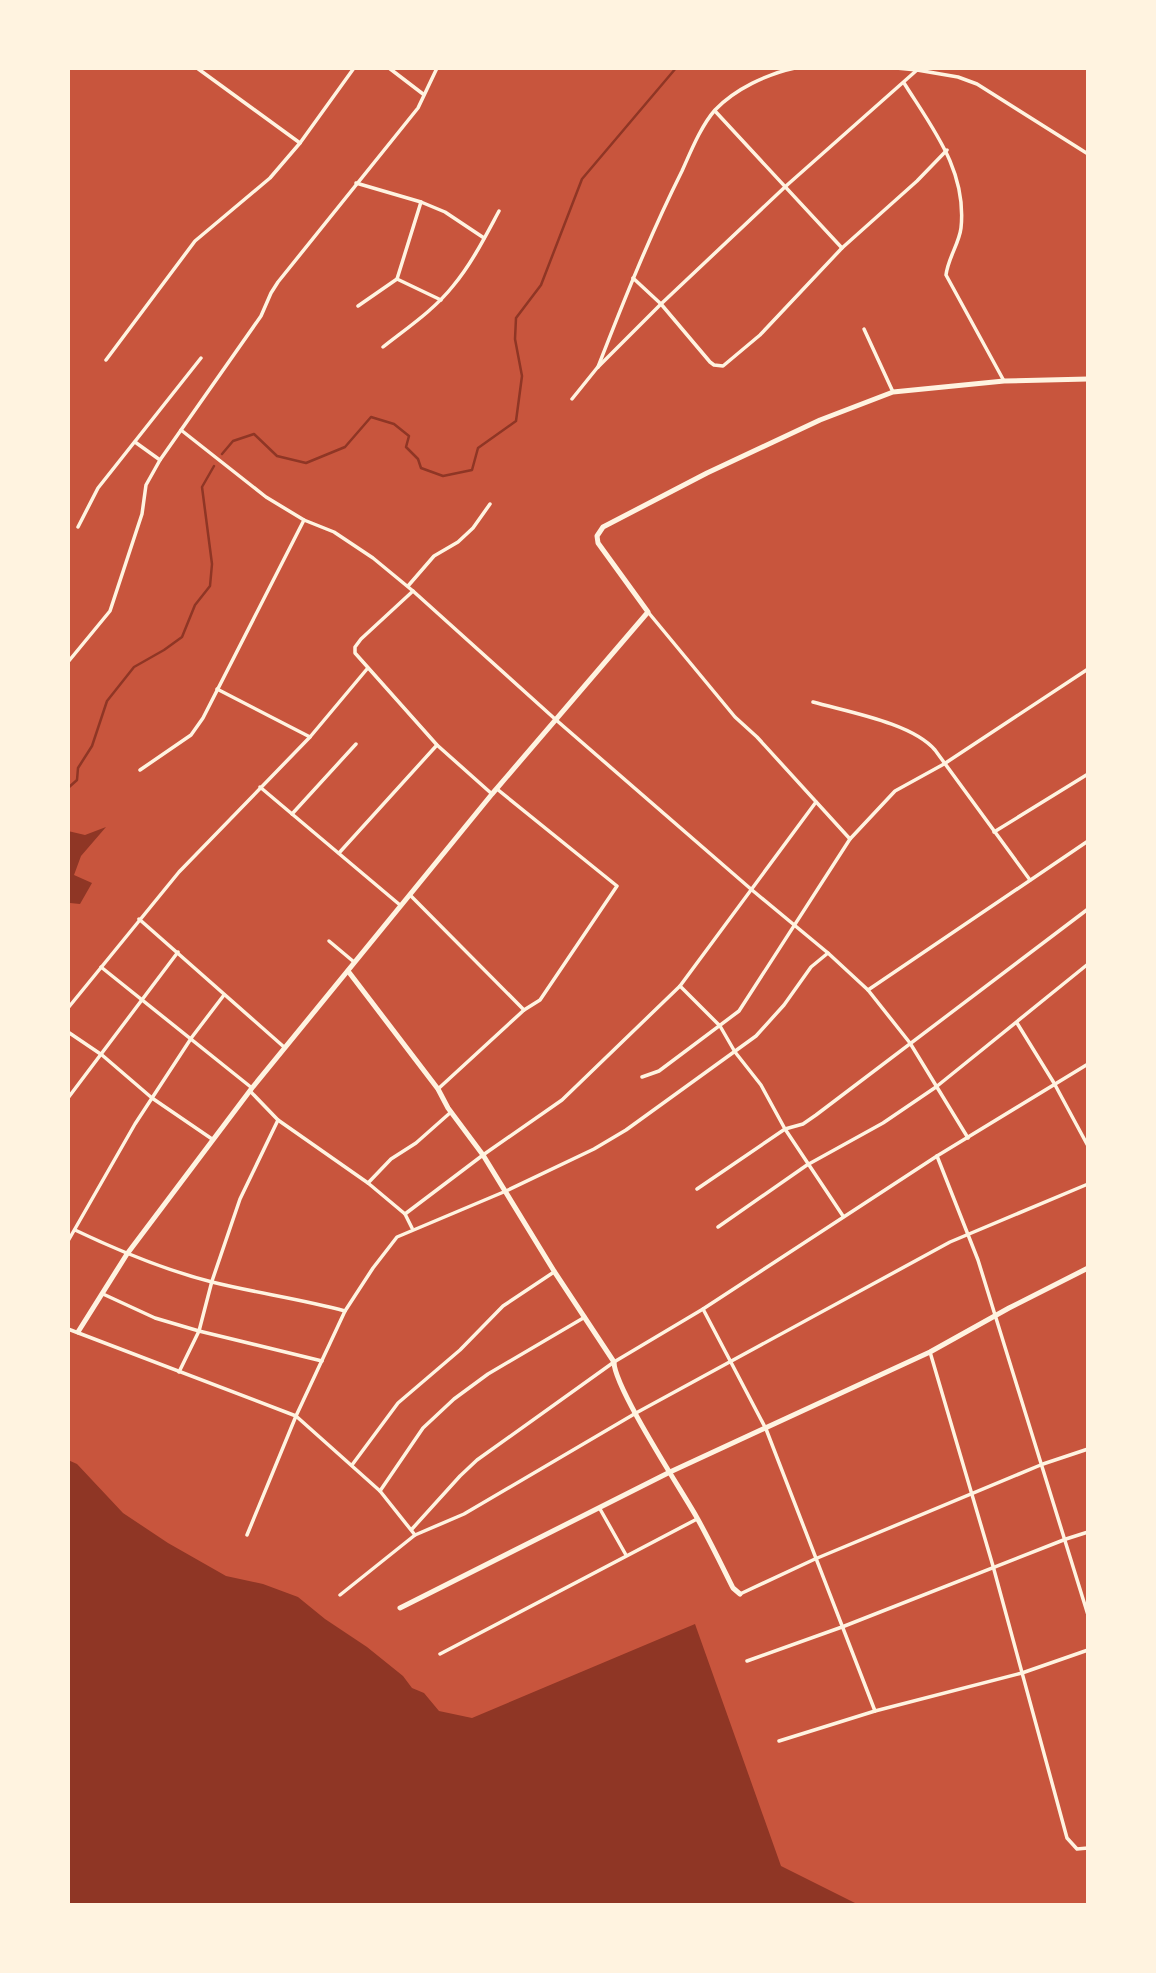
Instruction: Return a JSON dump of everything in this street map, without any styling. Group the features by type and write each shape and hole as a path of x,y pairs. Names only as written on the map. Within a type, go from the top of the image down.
{"street":[{"path":"197,68 300,143"},
{"path":"106,360 195,241 270,178 300,143 354,68"},
{"path":"388,68 424,95"},
{"path":"68,662 110,611 142,514 146,485 160,460 261,316 278,282 418,108 437,68"},
{"path":"597,369 660,215 695,144 715,111 734,95 766,76 795,68"},
{"path":"896,68 958,77 977,84 1088,154"},
{"path":"572,399 597,369 661,304 786,186 917,70"},
{"path":"904,83 947,150 956,174 961,230 946,275 1004,381"},
{"path":"715,111 842,248"},
{"path":"633,278 661,304 714,365 719,367 729,363 760,335 842,248 917,181 947,150"},
{"path":"356,183 445,212 484,238"},
{"path":"358,306 397,279 421,202"},
{"path":"383,347 442,300 479,250 499,211"},
{"path":"397,279 442,300"},
{"path":"864,329 893,392"},
{"path":"78,527 97,488 201,358"},
{"path":"850,839 757,737 735,717 648,612 598,543 597,536 610,522 707,473 820,419 893,392 1004,381 1088,379"},
{"path":"181,430 266,497 304,520 334,532 354,544 408,586 555,719 828,953 868,990 910,1043 968,1138"},
{"path":"135,442 160,460"},
{"path":"408,586 434,556 458,542 473,528 490,503"},
{"path":"140,770 191,735 203,718 304,520"},
{"path":"413,591 355,647 355,653 437,745 492,794"},
{"path":"78,1332 127,1254 212,1139 492,794 648,612"},
{"path":"68,1008 179,872 310,737 367,669"},
{"path":"642,1077 659,1071 739,1011 850,839 895,791 944,764 1088,669"},
{"path":"217,689 310,737"},
{"path":"813,702 915,733 929,742 1030,880"},
{"path":"292,814 356,744"},
{"path":"339,853 437,745"},
{"path":"994,832 1088,774"},
{"path":"260,787 402,906"},
{"path":"438,1089 524,1010 540,1000 617,886 497,789"},
{"path":"405,1214 562,1100 680,986 817,803"},
{"path":"868,990 1088,841"},
{"path":"411,896 524,1010"},
{"path":"697,1189 785,1129 803,1124 816,1115 1088,909"},
{"path":"139,919 285,1048"},
{"path":"329,941 354,962"},
{"path":"68,1098 178,953"},
{"path":"247,1535 296,1416 345,1311 397,1237 412,1228 506,1191 583,1155 626,1130 755,1036 784,1005 811,967 828,953"},
{"path":"718,1227 807,1165 883,1123 936,1087 1088,964"},
{"path":"101,967 192,1037 251,1090 278,1120 368,1183 405,1214 412,1228"},
{"path":"348,971 438,1089 506,1191 614,1363 614,1371 636,1413 733,1588 740,1594 815,1559 1042,1464 1088,1449"},
{"path":"680,986 720,1026 761,1086 807,1165 843,1216"},
{"path":"68,1241 152,1098 192,1037 224,995"},
{"path":"1017,1023 1088,1146"},
{"path":"68,1032 102,1055 152,1098 212,1139"},
{"path":"412,1530 477,1460 614,1363 703,1310 937,1156 1088,1064"},
{"path":"368,1183 391,1159 416,1143 452,1112"},
{"path":"179,1372 199,1331 212,1282 240,1199 278,1120"},
{"path":"937,1156 995,1315 1088,1615"},
{"path":"340,1595 415,1535 464,1514 636,1413 733,1363 950,1242 1088,1184"},
{"path":"75,1230 127,1254 212,1282 345,1311"},
{"path":"400,1608 670,1472 930,1352 995,1315 1088,1268"},
{"path":"352,1465 398,1403 460,1350 503,1306 554,1271"},
{"path":"103,1294 155,1318 322,1361"},
{"path":"703,1310 766,1429 875,1711"},
{"path":"380,1491 423,1428 454,1399 488,1374 585,1317"},
{"path":"68,1329 296,1416 380,1491 415,1535"},
{"path":"930,1352 993,1566 1067,1838 1074,1847 1088,1848"},
{"path":"600,1509 626,1555"},
{"path":"440,1654 697,1519"},
{"path":"747,1661 1088,1532"},
{"path":"779,1741 875,1711 1022,1673 1088,1650"}],"shaded area":[{"path":"106,827 81,856 74,875 92,883 80,904 70,903 68,906 68,831 85,835"},
{"path":"68,1460 77,1464 123,1513 168,1543 226,1576 263,1584 298,1597 403,1676 412,1688 424,1693 439,1711 472,1718 695,1624 781,1866 859,1905 68,1905"}],"waterway":[{"path":"222,454 233,441 254,434 277,456 306,463 345,447 371,417 394,424 409,436 406,447 418,459 421,468 443,476 472,470 478,448 516,421 522,376 515,339 516,318 541,285 582,179 676,68"},
{"path":"68,788 77,780 78,768 92,746 107,701 134,667 182,637 195,605 210,586 212,564 202,487 214,466"}]}
